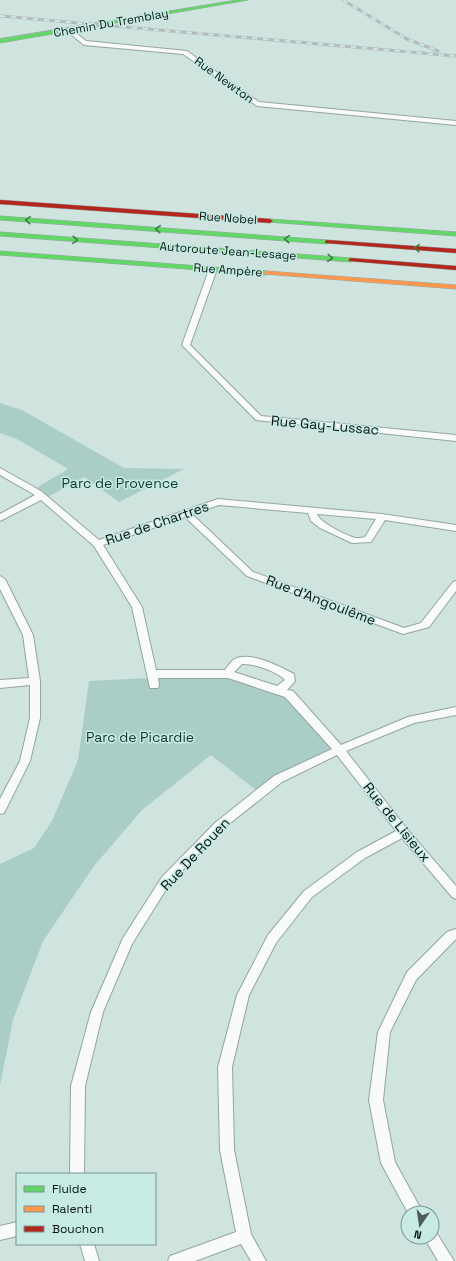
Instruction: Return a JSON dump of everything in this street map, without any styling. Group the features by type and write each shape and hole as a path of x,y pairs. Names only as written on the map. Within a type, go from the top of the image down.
{"main road":[{"name":"Chemin Du Tremblay","path":"0,41 246,0"},
{"name":"Rue Nobel","path":"0,202 456,234"},
{"name":"Autoroute Jean-Lesage","path":"0,218 456,252"},
{"name":"Autoroute Jean-Lesage","path":"0,234 456,268"},
{"name":"Rue Ampère","path":"0,253 456,288"}],"street":[{"name":"Rue Newton","path":"69,30 84,43 185,52 257,104 456,123"},
{"name":"Rue Gay-Lussac","path":"213,269 186,345 259,418 456,438"},
{"path":"0,471 41,496 98,544"},
{"path":"0,518 41,496"},
{"name":"Rue de Chartres","path":"98,544 218,502 382,517 456,528"},
{"path":"312,510 314,519 323,526 354,541 368,540 374,534 382,517"},
{"name":"Rue d'Angoulême","path":"187,514 250,574 403,631 426,625 456,584"},
{"name":"Rue de Lisieux","path":"98,544 137,607 154,679 228,674 288,694 339,750 403,832 456,894"},
{"path":"0,578 28,635 35,681 35,718 25,761 0,810"},
{"path":"228,674 238,662 245,660 252,661 281,671 290,677 290,681 279,691"},
{"path":"0,684 35,681"},
{"name":"Rue De Rouen","path":"77,1173 78,1086 97,1012 127,942 166,880 220,825 278,779 339,750 412,720 456,711"},
{"path":"260,1261 244,1236 227,1150 226,1066 243,995 272,939 308,894 362,855 403,832"},
{"path":"412,1205 388,1163 376,1100 384,1032 411,976 451,936 456,934"},
{"path":"0,1233 16,1229"},
{"path":"175,1261 244,1236"},
{"path":"87,1245 92,1261"},
{"path":"436,1245 447,1261"}],"green space":[{"name":"Parc de Provence","path":"0,403 22,410 124,468 184,469 119,502 84,477 44,499 33,490 68,469 17,439 0,433"},
{"name":"Parc de Picardie","path":"228,674 289,694 339,750 260,793 211,755 142,810 94,866 43,941 13,1020 0,1085 0,864 34,848 52,821 78,760 89,681"}],"railway":[{"path":"343,0 407,39 438,51"},
{"path":"0,16 456,56"}],"traffic: fast":[{"path":"0,41 246,0"},
{"path":"0,218 327,242"},
{"path":"270,221 456,234"},
{"path":"0,234 351,260"},
{"path":"0,253 266,273"}],"traffic: slow":[{"path":"266,273 456,287"}],"traffic: jam":[{"path":"0,202 270,221"},
{"path":"327,242 456,251"},
{"path":"351,260 456,268"}]}
